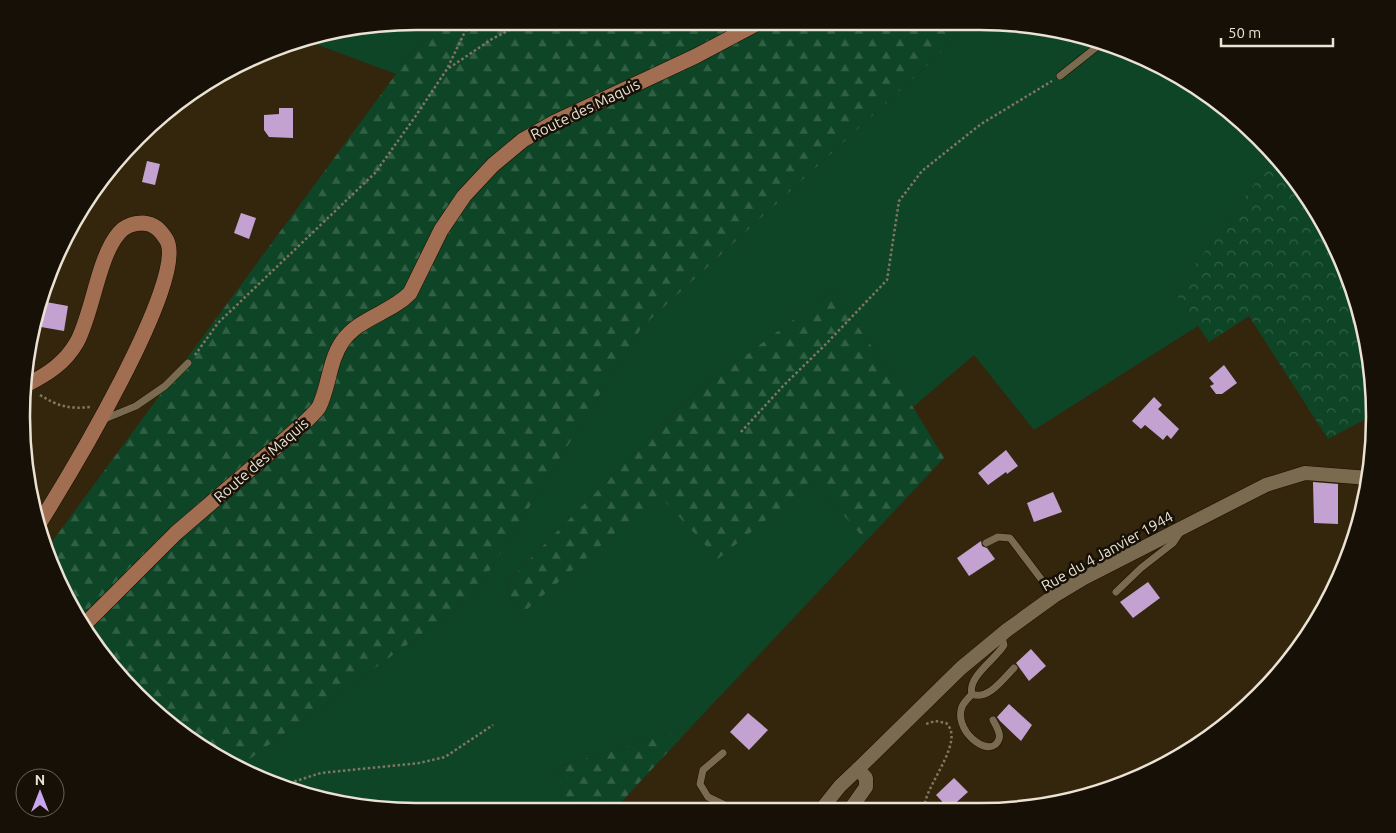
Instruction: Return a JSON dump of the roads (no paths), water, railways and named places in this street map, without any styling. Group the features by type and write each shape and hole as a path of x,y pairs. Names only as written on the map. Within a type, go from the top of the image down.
{"street":[{"name":"Route des Maquis","path":"88,620 176,533 303,424 318,408 333,362 342,342 354,329 383,310 402,301 410,293 441,230 464,196 493,165 523,140 555,122 696,56 745,30"},
{"path":"32,382 48,374 72,350 86,321 103,266 120,232 133,224 151,224 159,229 169,242 170,262 151,317 107,408 43,517"},
{"name":"Rue du 4 Janvier 1944","path":"826,803 844,781 961,668 1054,596 1084,578 1266,485 1305,473 1362,475"},
{"path":"855,803 866,787 866,778 858,769"}],"lane":[{"path":"1060,76 1095,48"},
{"path":"99,422 136,406 165,386 188,363"},
{"path":"1116,592 1141,568 1173,543 1184,527"},
{"path":"986,543 998,537 1010,538 1054,596"},
{"path":"994,720 999,733 998,741 991,746 985,746 970,738 964,730 960,717 963,704 972,694 971,689 975,679 1004,646 1003,641 999,637"},
{"path":"972,694 985,695 1014,668"},
{"path":"721,803 708,797 700,784 703,770 723,753"}]}
